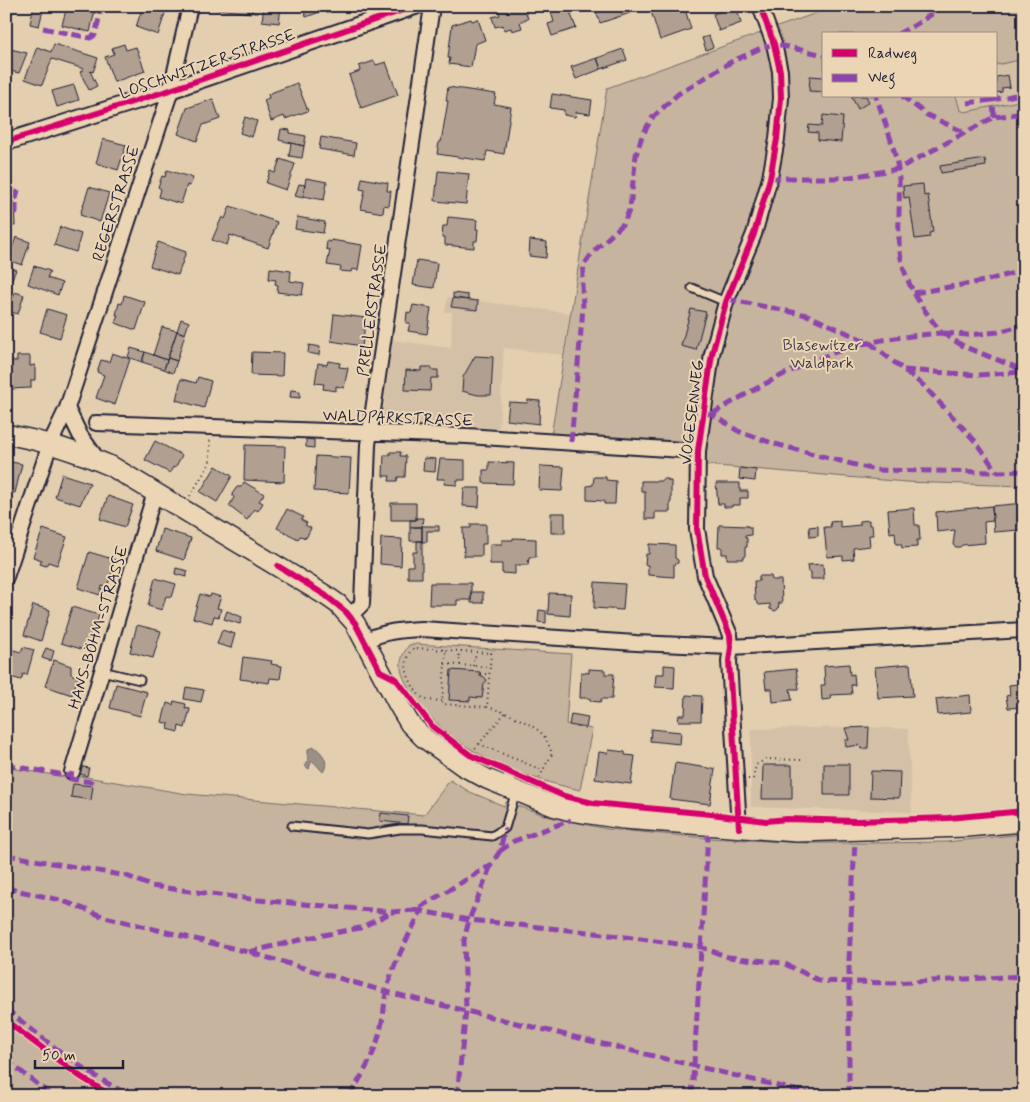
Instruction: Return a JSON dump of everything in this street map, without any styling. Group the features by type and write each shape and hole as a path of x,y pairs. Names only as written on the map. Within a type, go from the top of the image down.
{"main road":[{"path":"6,434 79,452 111,466 350,608 386,684 410,724 424,738 447,756 487,779 529,785 554,806 571,811 623,820 797,832 967,828 1024,822"}],"street":[{"name":"REGERSTRASSE","path":"6,577 50,444 67,408 170,90 190,6"},
{"name":"LOSCHWITZER STRASSE","path":"6,142 170,90 415,6"},
{"name":"PRELLERSTRASSE","path":"350,608 368,444 432,6"},
{"name":"VOGESENWEG","path":"740,828 729,661 730,635 705,576 702,559 698,530 698,451 712,354 726,302 756,226 770,178 780,118 780,71 774,44 760,6"},
{"path":"67,408 80,435 98,460"},
{"name":"WALDPARKSTRASSE","path":"96,423 468,436 698,451"},
{"name":"HANS-BÖHM-STRASSE","path":"72,772 155,492"},
{"path":"363,637 392,631 422,628 636,643 731,647 1024,630"}],"lane":[{"path":"692,288 726,302"},
{"path":"102,671 140,680"},
{"path":"292,826 368,834 400,829 422,829 492,836 505,828 529,785"}],"path":[{"path":"190,496 210,463 210,427"},
{"path":"487,707 491,653 416,648 408,654 405,666 407,675 418,694 426,700 442,701 442,704 487,707 506,712 542,734 549,744 552,754 543,770 529,785 546,789"},
{"path":"442,701 446,650"},
{"path":"460,665 458,657 461,651"},
{"path":"473,666 476,658 474,652"},
{"path":"445,664 490,667"},
{"path":"485,674 486,667"},
{"path":"480,674 490,674"},
{"path":"479,758 468,753 479,744 506,712"},
{"path":"479,744 543,770"},
{"path":"736,779 753,779 756,765 766,759 803,760"}],"shaded area":[{"path":"1024,59 1024,100 965,112 960,110 957,98 998,98 998,65"},
{"path":"448,297 570,313 563,355 504,348 499,428 384,424 382,421 392,340 451,348 452,312 445,312"},
{"path":"869,727 908,729 912,812 751,807 751,729"},
{"path":"314,747 324,758 326,765 323,772 314,762 311,762 309,769 305,766 308,760 308,749"}],"green space":[{"name":"Blasewitzer Waldpark","path":"836,6 1024,6 1024,59 998,65 998,32 822,32 822,98 957,98 960,110 965,112 1024,100 1024,486 906,482 705,465 707,446 551,436 607,88"},
{"path":"409,645 571,654 566,724 592,729 580,790 532,777 508,768 462,743 442,728 424,710 410,690 402,673 402,657"},
{"path":"6,764 10,765 10,768 73,778 74,775 187,794 424,815 450,780 470,792 504,806 506,802 550,817 607,829 707,838 810,843 872,843 946,842 1024,834 1024,1096 6,1096"}],"building":[{"path":"34,6 44,6 39,26 30,24"},
{"path":"67,6 96,6 90,32 62,25"},
{"path":"143,6 167,7 158,35 136,27"},
{"path":"216,6 253,6 252,13 216,9"},
{"path":"264,6 281,6 279,23 262,21"},
{"path":"302,6 328,6 328,9 306,17"},
{"path":"497,6 524,6 528,19 520,22 522,28 512,31 511,28 504,30 503,25 495,27 492,17 500,15"},
{"path":"568,6 576,28 552,36 548,24 554,22 551,12"},
{"path":"594,6 627,6 630,13 600,23"},
{"path":"656,6 684,6 691,29 660,40 650,8"},
{"path":"736,6 741,23 719,31 713,14"},
{"path":"471,19 472,21 478,19 485,40 475,44 471,67 449,64 452,25"},
{"path":"709,36 713,47 706,50 702,38"},
{"path":"54,44 98,58 93,72 90,71 97,86 89,90 80,72 84,69 52,59 42,85 25,79 37,47 51,52"},
{"path":"124,44 126,50 136,47 145,71 114,82 105,57 114,54 112,48"},
{"path":"6,48 27,53 19,73 6,70"},
{"path":"623,49 627,60 601,69 597,58"},
{"path":"597,58 601,69 576,79 571,67"},
{"path":"374,61 376,65 386,62 398,95 361,108 349,75 360,71 359,66"},
{"path":"1008,75 1010,87 1002,88 1002,92 998,93 998,77"},
{"path":"810,76 822,77 822,92 809,91"},
{"path":"297,83 308,111 285,119 284,116 271,121 264,100 269,98 268,94"},
{"path":"74,85 79,100 57,107 52,91"},
{"path":"448,87 496,94 494,104 511,107 504,154 487,151 485,161 437,154 448,101 446,101"},
{"path":"552,94 592,100 590,114 576,112 575,117 564,115 564,110 550,108"},
{"path":"852,98 867,98 869,102 858,109"},
{"path":"213,99 220,119 203,125 197,141 178,134 187,108"},
{"path":"823,115 843,117 841,142 818,140 818,133 808,132 809,125 822,126"},
{"path":"245,117 257,121 252,137 240,133"},
{"path":"281,129 306,136 304,146 279,140"},
{"path":"321,137 356,143 354,155 319,149"},
{"path":"103,139 126,145 118,170 96,163"},
{"path":"291,143 304,146 302,158 289,156"},
{"path":"280,159 295,164 286,190 266,183 270,171 275,173"},
{"path":"985,159 986,166 941,173 940,166"},
{"path":"167,170 193,178 190,186 187,185 181,204 159,197 161,189 158,187 162,176 165,177"},
{"path":"438,171 469,174 466,204 435,201"},
{"path":"306,178 327,182 324,200 303,196"},
{"path":"362,178 388,183 387,191 391,191 389,206 384,205 383,213 361,209 365,190 360,189"},
{"path":"299,184 305,185 303,198 295,196"},
{"path":"923,184 924,196 928,195 933,232 929,233 930,237 915,239 909,197 904,198 903,186"},
{"path":"89,187 109,193 100,222 80,215"},
{"path":"6,202 14,202 15,226 6,226"},
{"path":"230,206 277,222 268,248 230,235 227,245 212,240 222,217 225,219"},
{"path":"297,217 325,222 323,233 295,229"},
{"path":"448,217 477,220 477,241 474,241 474,248 445,245 445,237 442,237 443,226 447,226"},
{"path":"60,227 81,234 76,252 54,245"},
{"path":"16,237 30,242 22,265 8,260"},
{"path":"331,240 362,245 358,270 352,269 351,272 340,271 341,267 327,265 330,250 326,249 327,241 331,242"},
{"path":"530,240 547,242 546,258 529,256"},
{"path":"158,242 186,252 178,275 150,266"},
{"path":"417,260 437,263 434,288 413,285"},
{"path":"6,265 16,270 7,289 6,289"},
{"path":"34,266 50,271 47,278 62,283 58,295 28,284"},
{"path":"270,268 291,271 290,281 304,283 302,295 277,292 278,285 275,284 276,280 269,279"},
{"path":"15,292 24,295 18,314 8,311"},
{"path":"453,293 468,295 468,300 453,298"},
{"path":"124,295 145,302 136,330 115,323 119,303 122,304"},
{"path":"453,298 478,301 477,310 451,307"},
{"path":"413,305 431,308 427,334 408,331 410,323 406,323 407,312 411,313"},
{"path":"47,309 67,315 60,338 40,332"},
{"path":"691,309 706,312 696,350 681,346"},
{"path":"334,314 366,318 362,346 331,341"},
{"path":"181,319 189,322 185,334 177,331"},
{"path":"162,327 177,331 167,360 153,355"},
{"path":"177,331 185,334 177,361 168,358"},
{"path":"309,345 320,347 319,355 308,353"},
{"path":"131,348 145,352 142,362 128,357"},
{"path":"145,352 167,360 164,369 142,362"},
{"path":"252,352 283,353 282,376 251,375"},
{"path":"112,353 130,359 115,405 96,398 104,375 97,372 101,360 109,362"},
{"path":"17,356 30,356 30,366 35,365 35,380 31,380 31,388 9,389 8,361 17,361"},
{"path":"475,356 493,357 491,395 478,395 462,391 463,377"},
{"path":"168,358 177,361 173,373 164,369"},
{"path":"328,361 340,363 339,367 348,368 344,388 336,386 336,391 323,389 324,384 315,383 318,363 327,365"},
{"path":"421,367 431,367 431,370 438,370 438,378 431,378 430,391 405,390 406,370 421,371"},
{"path":"198,377 211,381 204,408 176,400 181,379 196,383"},
{"path":"291,390 300,391 300,398 290,397"},
{"path":"528,400 540,401 539,424 507,420 509,402 527,403"},
{"path":"306,439 314,440 314,448 306,447"},
{"path":"155,441 182,455 170,473 145,460"},
{"path":"245,445 285,446 284,482 244,480"},
{"path":"390,452 401,452 400,456 406,456 405,477 398,477 397,481 389,481 390,476 383,476 384,455 390,455"},
{"path":"316,456 351,458 349,493 314,491"},
{"path":"424,458 436,459 435,472 423,471"},
{"path":"440,459 465,460 465,480 457,480 457,485 444,484 445,479 437,479"},
{"path":"6,461 22,464 15,493 6,491"},
{"path":"489,462 514,463 513,484 483,483 483,470 489,470"},
{"path":"216,466 232,476 217,502 200,492"},
{"path":"540,466 564,467 562,491 539,490"},
{"path":"740,468 756,470 755,481 739,479"},
{"path":"62,474 90,483 80,505 55,497"},
{"path":"594,477 606,477 606,480 616,481 615,504 604,504 604,501 587,500 587,486 593,485"},
{"path":"662,479 671,481 670,512 655,512 655,519 645,519 645,491 641,491 641,481 662,481"},
{"path":"244,482 264,494 259,501 263,503 258,511 255,509 247,520 229,506 234,498 232,494"},
{"path":"716,483 740,483 740,491 748,491 748,498 740,498 740,505 724,507 724,504 718,504"},
{"path":"464,488 480,488 479,507 463,506"},
{"path":"108,496 133,505 125,527 100,519"},
{"path":"391,503 416,503 416,520 391,520"},
{"path":"1024,503 1024,516 1018,516 1020,530 994,532 992,506"},
{"path":"992,506 993,521 984,522 985,543 956,547 953,545 955,530 937,532 936,512"},
{"path":"914,508 915,525 919,525 920,540 917,540 917,547 902,548 901,544 896,544 895,532 890,533 888,510"},
{"path":"287,509 303,517 301,520 311,528 306,538 300,536 298,539 277,528"},
{"path":"551,513 565,513 565,533 551,533"},
{"path":"1018,516 1024,516 1024,532 1020,533"},
{"path":"416,518 423,518 422,527 410,527 410,520 416,520"},
{"path":"869,520 869,525 872,525 873,535 869,535 870,546 853,548 854,559 843,560 843,556 827,557 824,527 831,527 830,522 840,521 840,527 860,525 860,521"},
{"path":"471,524 486,524 486,544 482,544 482,556 464,556 463,528 471,528"},
{"path":"719,525 751,527 751,535 745,536 747,538 747,547 745,547 743,559 727,559 727,554 722,554 722,547 718,547"},
{"path":"422,526 439,526 439,531 427,531 427,542 422,542"},
{"path":"818,526 818,536 810,537 809,527"},
{"path":"410,527 422,527 422,541 410,541"},
{"path":"43,529 67,537 57,565 48,562 46,566 40,564 42,560 33,557"},
{"path":"162,529 191,538 184,560 156,551"},
{"path":"381,538 402,539 401,566 380,564"},
{"path":"513,538 536,539 536,557 529,557 528,565 515,565 515,574 502,573 502,564 490,564 490,544 502,544 502,540 513,540"},
{"path":"417,541 422,541 422,578 408,578 408,566 413,566 413,552 417,552"},
{"path":"649,544 675,545 675,558 678,560 678,563 674,564 674,577 648,575 648,565 645,565 646,554 649,554"},
{"path":"89,552 116,560 107,587 102,586 100,595 78,588"},
{"path":"823,564 824,579 811,579 811,572 808,572 807,565"},
{"path":"176,568 188,571 186,577 175,574"},
{"path":"759,576 771,576 772,580 781,580 782,603 779,603 778,609 775,611 770,609 770,604 759,605 755,600 754,581 759,581"},
{"path":"155,578 176,584 172,597 166,596 162,610 148,606"},
{"path":"595,582 625,584 623,610 594,608"},
{"path":"430,583 471,583 471,600 457,600 457,605 429,605"},
{"path":"471,592 483,592 483,603 471,603"},
{"path":"549,593 571,594 570,616 548,614"},
{"path":"200,594 210,597 211,594 221,597 217,608 221,609 219,617 214,616 212,623 193,618"},
{"path":"33,605 50,610 41,641 24,635"},
{"path":"72,607 99,615 88,651 61,643"},
{"path":"539,610 546,611 546,623 538,622"},
{"path":"227,611 242,617 240,624 224,619"},
{"path":"137,625 161,631 153,658 130,652"},
{"path":"222,630 235,634 231,648 217,644"},
{"path":"23,647 34,650 27,675 23,674 21,680 7,676 6,648 21,652"},
{"path":"46,648 54,651 51,661 42,658"},
{"path":"243,657 272,661 271,664 282,666 280,679 270,678 269,683 240,679"},
{"path":"54,660 71,666 71,674 78,677 72,695 45,686"},
{"path":"849,664 850,675 854,674 855,685 851,685 852,694 830,695 831,699 822,700 821,685 825,685 824,666"},
{"path":"910,664 913,696 878,698 875,667"},
{"path":"664,665 675,666 674,688 655,687 656,674 664,674"},
{"path":"589,669 605,670 605,674 614,674 612,699 601,699 601,702 590,701 590,698 580,698 581,672 589,673"},
{"path":"796,669 799,689 790,689 792,700 773,702 772,689 766,689 764,672"},
{"path":"451,670 480,672 480,676 487,680 484,684 482,698 470,697 470,701 449,700"},
{"path":"116,684 147,692 140,716 110,708"},
{"path":"1024,684 1024,707 1008,708 1006,696 1010,695 1009,685"},
{"path":"186,687 204,690 201,702 184,699"},
{"path":"686,695 702,696 701,721 678,721 679,715 685,715"},
{"path":"970,695 971,712 938,715 936,699"},
{"path":"174,701 186,704 185,708 190,709 185,728 179,726 178,732 168,729 169,724 162,722 167,703 173,705"},
{"path":"571,714 588,717 586,728 569,725"},
{"path":"869,727 868,748 861,749 860,745 846,747 845,740 849,740 845,728"},
{"path":"651,729 681,732 680,744 650,741"},
{"path":"609,750 625,752 625,755 635,756 631,784 595,779 599,752 608,753"},
{"path":"675,763 715,769 710,804 670,799"},
{"path":"824,764 849,764 849,795 824,795"},
{"path":"763,765 792,765 792,799 762,799"},
{"path":"78,766 89,768 87,776 77,773"},
{"path":"871,771 900,772 899,798 870,797"},
{"path":"73,784 93,786 91,800 71,797"},
{"path":"381,813 408,816 407,824 380,821"}],"tram line":[{"path":"6,144 170,93 422,6"}],"marked path":[{"path":"43,28 90,38 95,35 102,6"},
{"path":"902,32 944,6"},
{"path":"571,442 583,308 582,284 584,265 593,252 624,223 630,208 636,155 642,136 652,118 678,94 731,62 761,48 774,44 822,55"},
{"path":"994,117 993,100 1024,93"},
{"path":"712,414 773,380 836,352 888,339 942,333 918,300 902,265 899,238 898,169 877,98"},
{"path":"905,98 927,115 966,133"},
{"path":"967,103 993,100"},
{"path":"770,178 844,178 898,169 994,117 1024,113"},
{"path":"16,199 18,190"},
{"path":"14,212 16,212 16,202"},
{"path":"914,293 985,281 1024,270"},
{"path":"727,299 807,315 870,343 924,386 975,441 997,472"},
{"path":"944,333 968,335 998,332 1024,325"},
{"path":"942,333 965,347 1023,370"},
{"path":"904,370 979,375 1024,372"},
{"path":"707,414 712,414 738,431 775,444 875,470 1024,471"},
{"path":"6,765 71,776 72,772"},
{"path":"71,776 71,779 91,782 90,786"},
{"path":"500,851 514,841 571,820"},
{"path":"6,855 127,876 151,886 258,900 392,912 415,910 491,865 500,851 505,828"},
{"path":"692,1096 708,835"},
{"path":"849,1096 849,960 855,841"},
{"path":"457,1096 466,1010 464,940 469,920 491,865"},
{"path":"6,888 60,900 105,917 248,952 387,992 820,1096"},
{"path":"415,910 469,920 588,932 701,947 728,957 783,963 820,981 893,983 1024,976"},
{"path":"349,1096 364,1072 376,1045 389,982 401,951 421,911"},
{"path":"249,952 360,928 392,912"},
{"path":"6,1009 82,1067 132,1096"},
{"path":"6,1060 53,1096"}],"cycle path":[{"path":"6,142 170,90 415,6"},
{"path":"739,828 729,661 730,635 705,576 702,559 697,529 698,451 712,354 726,302 754,234 770,178 777,139 781,98 780,71 774,44 760,6"},
{"path":"278,566 325,595 346,612 355,623 380,671 396,679 432,726 470,755 564,796 593,803 766,821 787,819 857,821 948,818 1024,811"},
{"path":"6,1021 81,1077 112,1096"}]}
